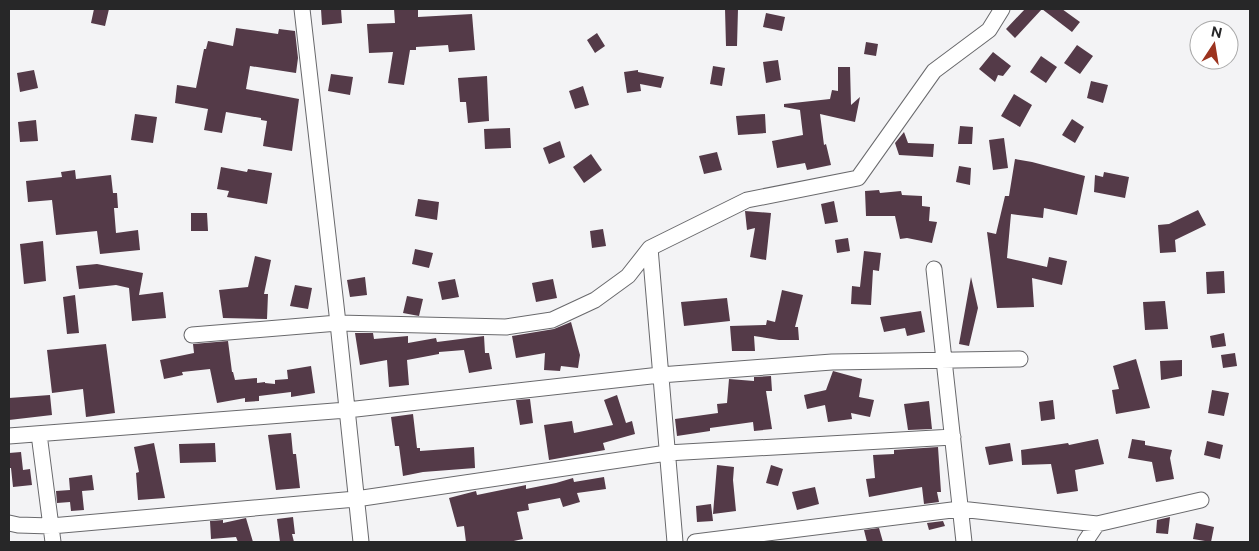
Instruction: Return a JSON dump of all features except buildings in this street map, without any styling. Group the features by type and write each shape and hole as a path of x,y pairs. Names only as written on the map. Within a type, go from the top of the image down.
{"street":[{"path":"302,9 361,542"},
{"path":"192,335 338,323 506,327 552,320 595,300 628,276 650,248 747,200 858,178 934,71 989,30 1002,9"},
{"path":"650,248 675,542"},
{"path":"934,269 964,542"},
{"path":"9,436 347,410 660,375 832,362 1020,359"},
{"path":"39,434 53,542"},
{"path":"9,523 51,526 356,499 667,453 953,437"},
{"path":"695,542 960,509 1097,524 1201,500"},
{"path":"1085,542 1097,524"}]}
